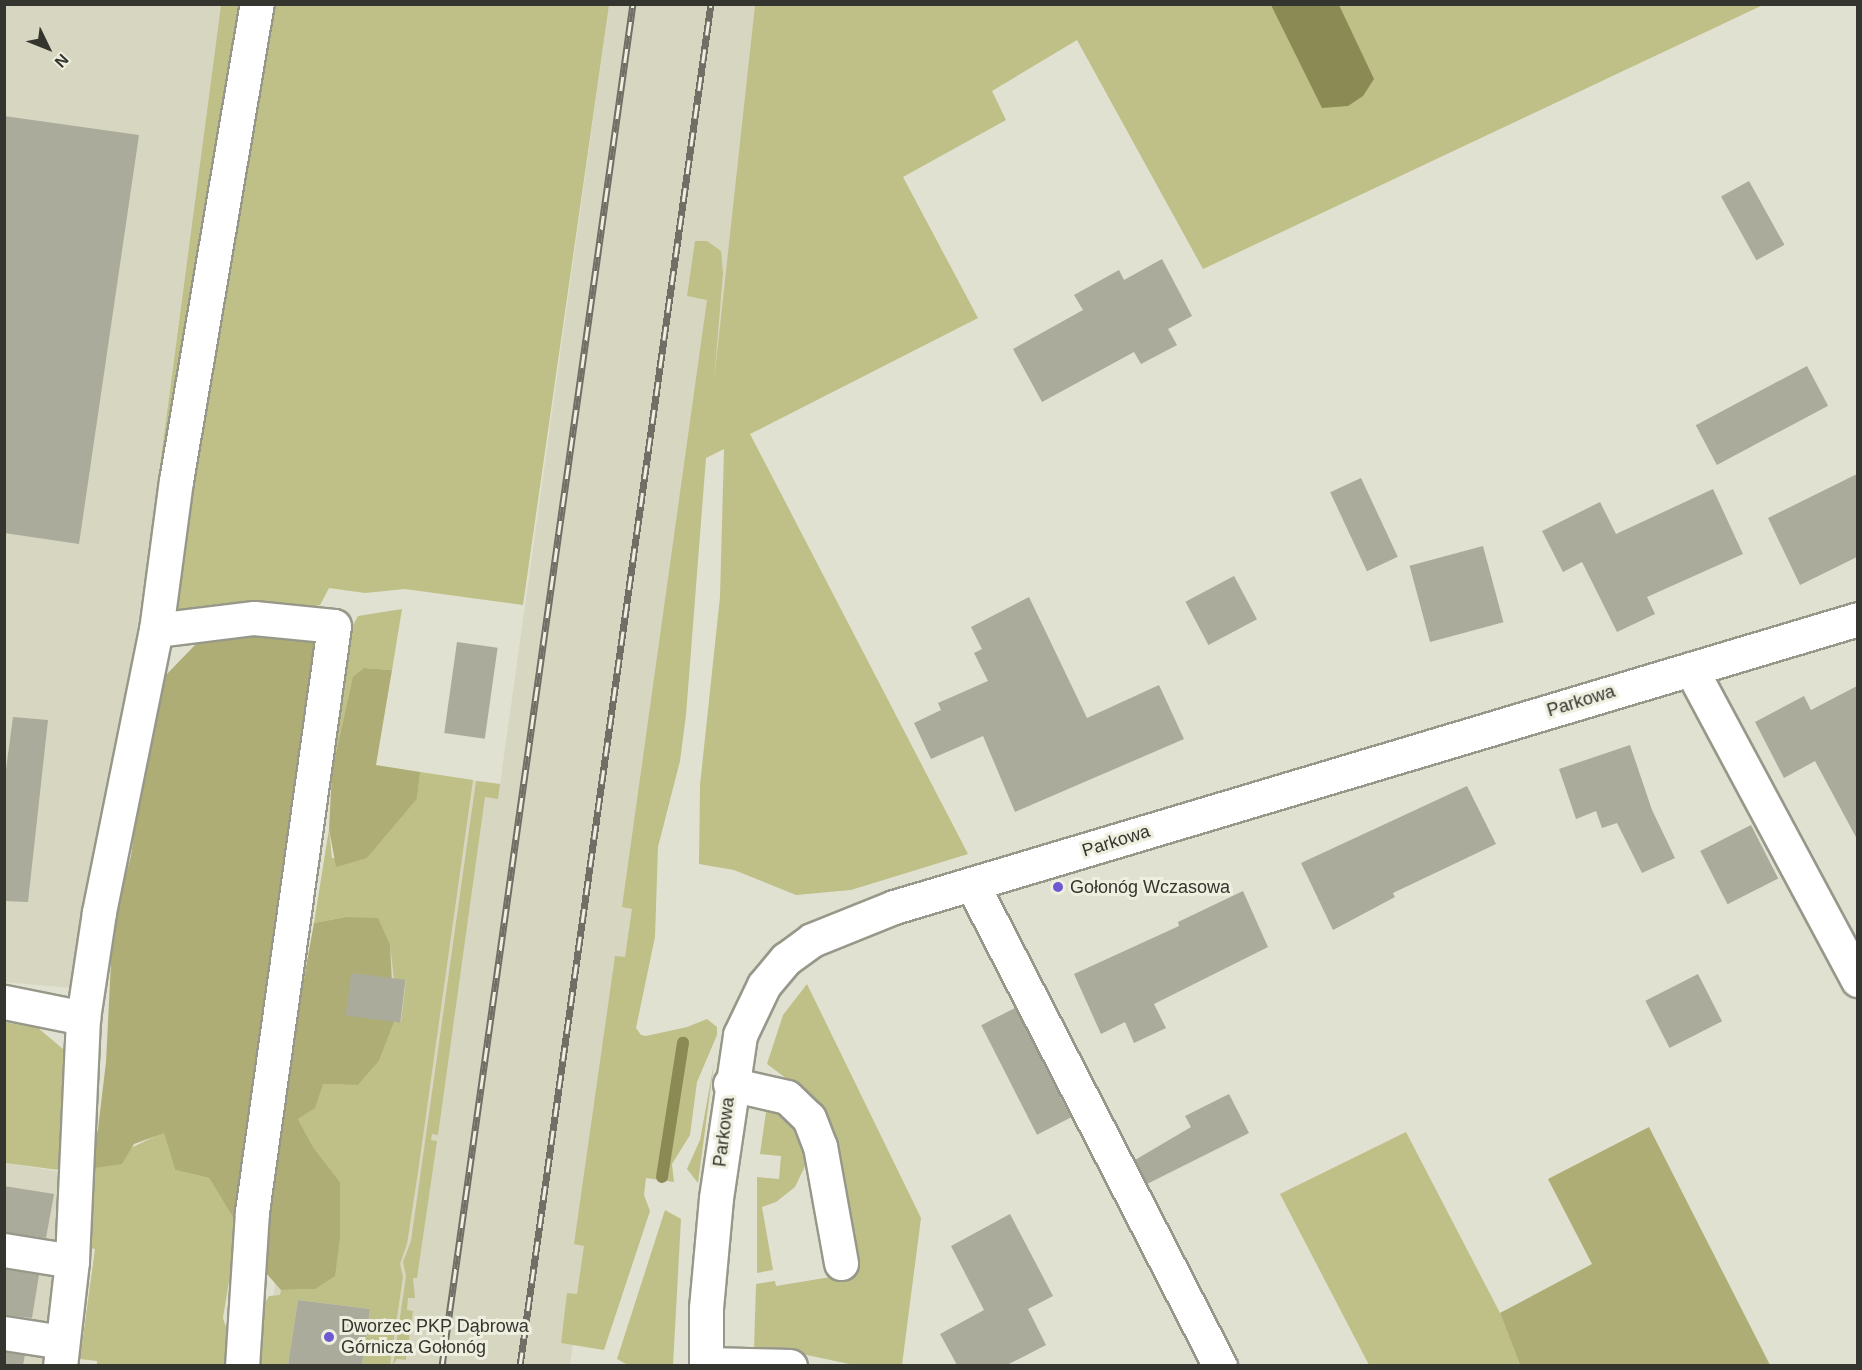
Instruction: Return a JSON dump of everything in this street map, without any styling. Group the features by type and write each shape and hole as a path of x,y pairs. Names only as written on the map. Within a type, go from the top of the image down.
{"street":[{"path":"4,1333 61,1354 72,1261 83,1017 99,912 156,630 176,481 257,4"},
{"path":"156,630 254,618 334,626 252,1212 242,1365"},
{"name":"Parkowa","path":"706,1365 711,1249 730,1084 748,1014 764,985 792,954 829,931 972,884 1857,619"},
{"path":"1691,669 1857,980"},
{"path":"972,884 1220,1365"},
{"path":"4,1002 83,1017"},
{"path":"730,1084 787,1097 809,1118 820,1146 841,1263"},
{"path":"4,1250 72,1261"},
{"path":"706,1365 790,1365"}],"shaded area":[{"path":"5,5 221,5 147,564 81,989 5,982"},
{"path":"609,5 755,5 725,298 704,460 570,1365 262,1366 358,763 500,784"},
{"path":"1271,5 1339,5 1374,79 1363,96 1348,106 1322,108"},
{"path":"5,1163 100,1178 75,1365 5,1366"}],"green space":[{"path":"221,5 609,5 523,605 405,589 365,593 329,588 320,605 301,609 194,613 175,609 147,564"},
{"path":"755,5 1763,5 1203,269 1077,40 992,91 1006,120 903,177 978,318 750,434 968,854 851,890 796,895 734,870 699,864 700,785 720,597 724,449 706,458 686,715 680,761 658,847 655,937 636,1028 641,1035 646,1036 687,1027 707,1019 717,1027 717,1035 697,1082 690,1135 672,1164 674,1182 646,1178 644,1195 650,1211 604,1350 561,1343 567,1293 577,1294 584,1246 574,1244 615,956 625,957 632,909 622,907 707,300 687,296 695,241 707,241 721,251 723,273 714,381"},
{"path":"402,609 392,670 364,668 332,772 351,629 358,616"},
{"path":"227,632 308,634 318,650 238,1226 209,1178 175,1170 164,1133 134,1144 122,1164 87,1169 98,1129 106,1062 113,922 131,856 152,702 166,675 195,645"},
{"path":"364,668 392,670 376,765 420,772 417,799 367,858 336,867 329,829 332,772 353,677"},
{"path":"420,772 473,780 418,1172 407,1244 400,1264 403,1277 390,1365 362,1365 370,1309 298,1300 288,1365 256,1366 259,1314 269,1296 280,1295 281,1290 315,1289 340,1182 313,1147 298,1119 315,1107 322,1084 358,1085 379,1061 394,1022 401,1022 406,980 394,979 390,945 346,917 314,923 329,829 332,858 367,858 417,799"},
{"path":"476,781 500,784 498,799 485,797 438,1135 432,1134 431,1140 437,1141 417,1278 413,1278 415,1298 408,1298 407,1310 413,1311 406,1360 397,1359 393,1365 406,1276 403,1262 411,1241"},
{"path":"346,917 378,918 390,945 394,1022 379,1061 358,1085 323,1084 315,1108 298,1119 313,1147 340,1182 340,1238 335,1276 315,1289 281,1290 259,1265 290,1056 314,923"},
{"path":"807,984 921,1218 902,1365 854,1365 788,1351 754,1349 756,1284 775,1281 776,1286 855,1273 832,1143 802,1090 767,1064 783,1015"},
{"path":"4,1022 38,1028 69,1054 59,1170 5,1163"},
{"path":"714,1063 698,1183 687,1169 700,1140"},
{"path":"775,1110 792,1117 808,1160 795,1187 776,1202 762,1207 773,1270 757,1273 757,1177 779,1179 781,1156 760,1154 766,1112"},
{"path":"1649,1127 1770,1365 1520,1365 1500,1313 1592,1264 1548,1179"},
{"path":"164,1132 175,1170 209,1178 238,1226 223,1318 233,1349 232,1365 97,1366 97,1361 80,1359 95,1249 83,1246 87,1169"},
{"path":"1406,1132 1500,1313 1520,1365 1369,1365 1280,1194"},
{"path":"665,1210 681,1219 673,1365 628,1365 617,1359"}],"building":[{"path":"4,116 139,135 79,544 4,533"},
{"path":"1749,181 1784,245 1756,260 1721,197"},
{"path":"1162,259 1192,316 1168,329 1177,345 1141,364 1134,352 1042,402 1013,349 1083,310 1074,295 1119,270 1124,280"},
{"path":"1807,366 1828,406 1717,465 1696,425"},
{"path":"1857,474 1857,557 1800,585 1768,518"},
{"path":"1361,478 1398,557 1367,571 1330,492"},
{"path":"1713,489 1743,554 1647,597 1655,614 1617,632 1582,562 1563,572 1542,531 1600,502 1616,534"},
{"path":"1483,546 1503,622 1430,642 1410,566"},
{"path":"1234,576 1257,619 1208,645 1185,602"},
{"path":"1029,597 1087,718 1159,685 1184,739 1015,812 983,736 931,759 914,723 941,710 938,703 988,681 974,653 982,649 971,627"},
{"path":"457,642 498,648 485,739 444,733"},
{"path":"1857,686 1857,839 1815,761 1784,778 1755,722 1804,696 1811,710"},
{"path":"13,717 48,720 28,902 4,901 4,784"},
{"path":"1630,745 1652,810 1675,858 1642,873 1617,823 1602,828 1596,811 1576,819 1559,769"},
{"path":"1467,786 1496,844 1393,893 1395,897 1333,930 1301,863"},
{"path":"1751,825 1778,878 1727,904 1700,851"},
{"path":"1243,891 1268,947 1154,1004 1166,1028 1134,1043 1125,1022 1101,1034 1074,974 1179,926 1178,922"},
{"path":"351,973 406,980 400,1022 346,1016"},
{"path":"1698,974 1722,1021 1669,1048 1645,1001"},
{"path":"1015,1008 1071,1118 1037,1135 981,1025"},
{"path":"1229,1094 1249,1133 1147,1184 1135,1160 1191,1127 1185,1116"},
{"path":"4,1186 54,1194 46,1238 4,1232"},
{"path":"1010,1214 1053,1296 1028,1309 1046,1345 1007,1365 957,1365 940,1334 984,1310 951,1246"},
{"path":"4,1269 39,1275 32,1318 4,1315"},
{"name":"Dworzec PKP Dąbrowa Górnicza Gołonóg","path":"298,1300 370,1309 362,1365 288,1365"},
{"path":"4,1352 25,1355 23,1365 4,1365"}],"waterway":[{"path":"662,1177 683,1043"}],"railway":[{"path":"442,1366 633,4"},
{"path":"520,1366 711,4"}],"place":[{"name":"Gołonóg Wczasowa","path":"1058,887"},
{"name":"Dworzec PKP Dąbrowa Górnicza Gołonóg","path":"329,1337"}]}
